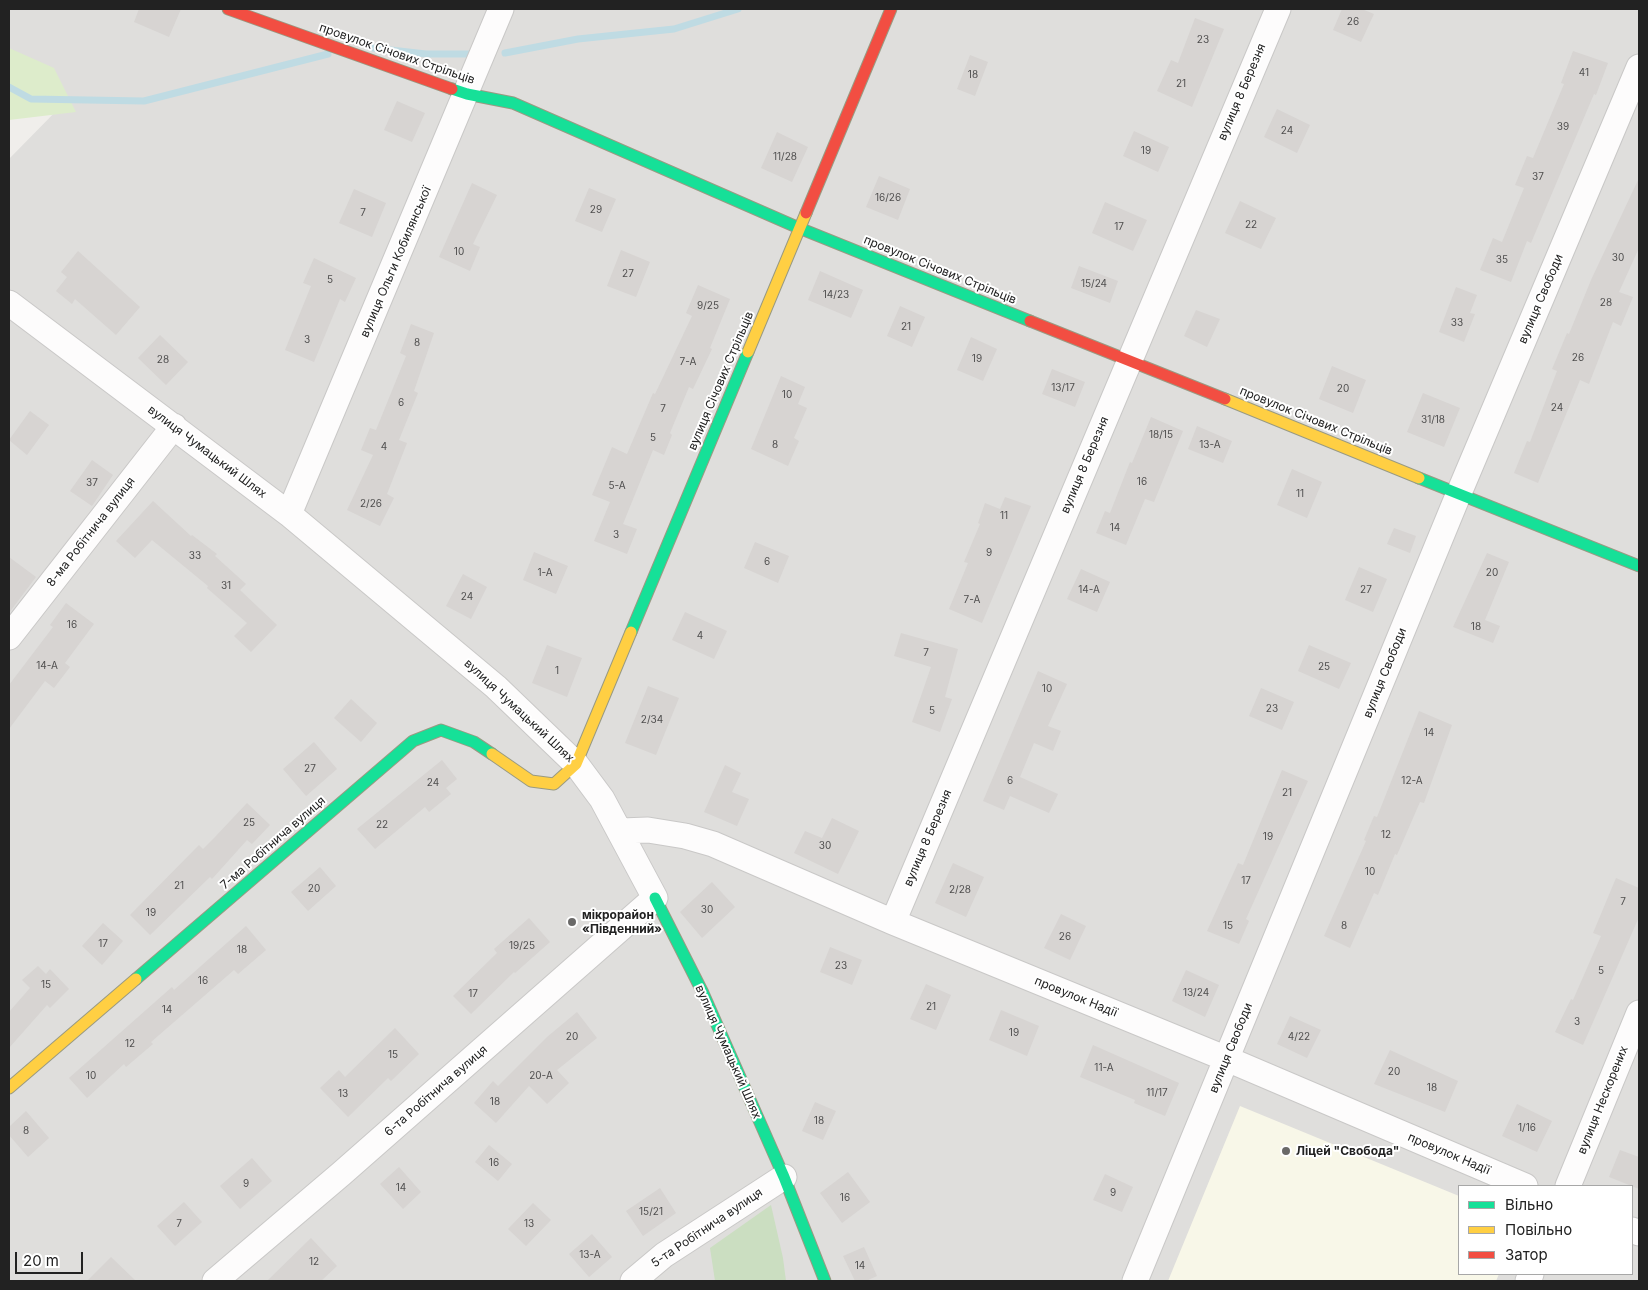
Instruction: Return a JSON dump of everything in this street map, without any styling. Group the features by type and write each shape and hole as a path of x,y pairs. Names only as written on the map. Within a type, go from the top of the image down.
{"street":[{"name":"провулок Січових Стрільців","path":"228,9 467,94 513,103 799,228 1639,566"},
{"name":"вулиця Ольги Кобилянської","path":"289,514 467,94 501,9"},
{"name":"вулиця Січових Стрільців","path":"576,764 891,9"},
{"name":"вулиця 8 Березня","path":"893,922 1278,9"},
{"name":"вулиця Свободи","path":"1135,1281 1459,493 1639,67"},
{"name":"вулиця Чумацький Шлях","path":"9,302 289,514 496,687 576,764 602,799 621,831 703,993 784,1177 825,1281"},
{"name":"8-ма Робітнича вулиця","path":"9,637 174,426"},
{"name":"7-ма Робітнича вулиця","path":"9,1088 413,741 441,730 474,742 532,781 554,784 576,764"},
{"name":"провулок Надії","path":"621,831 648,830 685,836 712,844 893,922 1227,1059 1522,1185"},
{"name":"6-та Робітнича вулиця","path":"215,1281 341,1174 655,898"},
{"name":"вулиця Нескорених","path":"1568,1185 1639,1013"},
{"name":"5-та Робітнича вулиця","path":"632,1281 664,1255 784,1177"}],"shaded area":[{"path":"9,9 1639,9 1639,1281 9,1281 9,159 62,105 9,78"},
{"name":"Ліцей \"Свобода\"","path":"1240,1106 1458,1196 1458,1275 1499,1275 1496,1281 1168,1281"}],"green space":[{"path":"9,48 54,68 76,112 9,120"},
{"path":"771,1205 783,1258 786,1281 715,1281 710,1248"}],"building":[{"path":"139,9 181,9 169,37 134,22"},
{"path":"1342,9 1362,9 1374,14 1361,42 1333,30"},
{"path":"1195,18 1224,29 1192,107 1157,91 1171,60 1178,63"},
{"path":"1573,51 1608,63 1596,95 1594,94 1531,243 1527,241 1511,282 1480,270 1493,238 1502,242 1524,188 1515,185 1527,156 1533,158 1564,84 1561,83"},
{"path":"970,55 988,62 975,96 957,89"},
{"path":"397,101 425,113 412,142 384,130"},
{"path":"1277,109 1310,125 1297,153 1264,137"},
{"path":"1134,131 1169,147 1158,172 1123,156"},
{"path":"777,132 808,147 792,182 761,168"},
{"path":"879,176 910,189 898,220 866,207"},
{"path":"1639,178 1639,248 1619,292 1633,297 1621,326 1613,322 1589,384 1580,380 1538,483 1514,473 1527,441 1530,442 1557,371 1552,369 1567,333 1569,334 1591,280"},
{"path":"472,183 497,195 473,244 480,247 470,271 439,257"},
{"path":"589,188 616,199 602,232 575,221"},
{"path":"354,189 386,203 372,237 339,223"},
{"path":"1240,201 1276,218 1261,249 1225,233"},
{"path":"1105,202 1147,220 1133,251 1092,233"},
{"path":"621,250 650,262 636,297 607,286"},
{"path":"78,251 140,307 116,335 75,299 72,304 56,291 67,277 61,272"},
{"path":"314,258 356,278 345,302 340,299 314,362 285,350 311,286 303,283"},
{"path":"1079,266 1118,281 1110,303 1071,288"},
{"path":"820,271 863,290 851,318 808,300"},
{"path":"698,285 730,299 710,348 712,349 693,389 689,387 670,433 672,435 664,455 653,450 623,524 637,529 627,554 594,541 610,502 592,495 612,447 627,454 653,393 655,394 692,316 686,313"},
{"path":"1456,287 1477,295 1470,313 1475,314 1464,342 1439,332"},
{"path":"900,306 925,317 912,347 887,336"},
{"path":"1196,310 1220,319 1207,347 1184,336"},
{"path":"411,324 434,333 414,391 418,393 399,440 407,443 387,494 394,498 380,526 347,510 373,455 361,450 370,428 376,430 406,356 400,353"},
{"path":"160,335 188,362 166,385 138,358"},
{"path":"971,337 997,349 983,381 957,370"},
{"path":"1332,366 1366,380 1353,413 1319,399"},
{"path":"1052,369 1085,382 1075,407 1042,394"},
{"path":"781,376 805,387 798,404 807,408 794,438 799,441 788,466 751,449"},
{"path":"1423,393 1460,408 1444,447 1407,432"},
{"path":"30,411 49,425 27,455 9,440"},
{"path":"1151,417 1183,431 1154,502 1145,499 1126,545 1096,533 1105,511 1110,513 1130,462 1132,463"},
{"path":"1197,426 1232,441 1223,463 1188,449"},
{"path":"92,460 113,475 92,506 70,491"},
{"path":"1292,469 1322,482 1307,518 1277,505"},
{"path":"1005,497 1031,506 982,623 949,609 968,563 964,562 980,524 978,523 985,503 1000,509"},
{"path":"153,501 191,536 217,554 215,556 246,584 240,590 277,625 251,652 234,636 247,623 207,588 208,586 152,540 135,558 116,541"},
{"path":"1394,528 1416,536 1410,553 1387,544"},
{"path":"755,542 789,556 778,583 744,568"},
{"path":"534,552 568,566 556,594 523,580"},
{"path":"1487,553 1509,562 1485,620 1500,626 1493,643 1453,627"},
{"path":"9,557 36,577 9,613"},
{"path":"1359,567 1387,579 1373,612 1345,600"},
{"path":"1081,569 1110,582 1097,612 1067,599"},
{"path":"463,574 487,587 471,619 446,606"},
{"path":"66,603 94,624 65,663 70,667 54,688 45,681 9,729 9,685 53,627 50,625"},
{"path":"685,612 727,631 714,659 672,640"},
{"path":"901,633 958,649 945,697 952,699 940,732 912,722 931,667 894,656"},
{"path":"547,645 582,658 567,697 532,683"},
{"path":"1309,645 1351,663 1339,689 1298,671"},
{"path":"1038,671 1067,684 1048,726 1061,731 1053,751 1034,743 1020,777 1058,794 1049,813 1010,796 1004,810 983,801"},
{"path":"648,686 679,698 656,755 625,743"},
{"path":"1261,688 1294,702 1282,730 1249,716"},
{"path":"351,699 377,723 361,742 334,718"},
{"path":"1419,711 1452,725 1424,803 1420,802 1378,895 1374,893 1350,948 1324,936 1366,841 1364,840 1374,816 1377,817"},
{"path":"314,742 337,769 306,796 283,769"},
{"path":"442,760 457,779 446,788 451,794 429,812 425,807 375,849 357,829"},
{"path":"725,765 741,773 732,792 749,799 737,826 704,812"},
{"path":"1282,770 1308,781 1246,919 1249,921 1239,944 1207,931 1238,863 1243,865"},
{"path":"247,803 270,825 252,844 247,840 212,879 210,877 150,935 130,915 199,845 203,849"},
{"path":"832,818 859,831 838,874 794,853 805,831 822,838"},
{"path":"953,863 984,877 966,917 935,903"},
{"path":"320,867 336,886 308,911 291,892"},
{"path":"1616,878 1639,888 1639,917 1583,1045 1555,1032 1571,999 1573,1000 1601,936 1593,933"},
{"path":"712,882 735,907 702,938 680,912"},
{"path":"1061,914 1086,926 1070,960 1044,948"},
{"path":"529,918 550,942 514,972 471,1014 453,996 497,953 494,949"},
{"path":"103,923 123,941 102,965 82,946"},
{"path":"246,926 266,950 238,974 234,970 151,1042 153,1044 126,1067 124,1064 87,1098 69,1078 172,987 174,990"},
{"path":"830,947 862,960 852,985 820,972"},
{"path":"38,966 46,974 50,969 69,989 50,1008 47,1005 9,1048 9,1012 30,988 22,980"},
{"path":"1186,970 1219,985 1205,1017 1172,1001"},
{"path":"926,984 951,995 936,1030 910,1019"},
{"path":"1001,1010 1039,1026 1027,1056 989,1040"},
{"path":"577,1012 597,1038 557,1070 569,1083 547,1104 529,1086 496,1123 474,1103 493,1081 498,1086 547,1037"},
{"path":"1290,1016 1321,1030 1307,1058 1277,1044"},
{"path":"395,1028 419,1054 391,1081 388,1078 348,1117 320,1088 339,1070 345,1077"},
{"path":"1093,1045 1179,1083 1165,1116 1134,1103 1135,1100 1080,1077"},
{"path":"1390,1050 1458,1081 1445,1112 1374,1084"},
{"path":"815,1102 836,1111 823,1140 802,1131"},
{"path":"1517,1104 1552,1121 1537,1152 1502,1136"},
{"path":"26,1111 49,1138 28,1157 9,1135 9,1127"},
{"path":"489,1145 512,1164 498,1181 475,1162"},
{"path":"1620,1150 1639,1157 1639,1189 1609,1177"},
{"path":"252,1158 272,1181 240,1209 220,1186"},
{"path":"399,1167 421,1192 403,1209 380,1184"},
{"path":"848,1172 870,1202 842,1223 820,1193"},
{"path":"1105,1174 1133,1187 1122,1212 1093,1200"},
{"path":"660,1188 676,1213 643,1236 626,1211"},
{"path":"184,1202 202,1222 175,1246 157,1226"},
{"path":"533,1203 551,1220 526,1246 508,1229"},
{"path":"592,1234 612,1257 589,1277 569,1254"},
{"path":"311,1238 337,1266 321,1281 267,1281"},
{"path":"864,1247 877,1276 866,1281 855,1281 843,1256"},
{"path":"111,1257 136,1281 87,1281"}],"waterway":[{"path":"505,53 578,39 674,29 738,9"},
{"path":"373,48 426,54 470,54"},
{"path":"9,87 31,99 144,101 328,54"}],"traffic: fast":[{"path":"452,89 467,94 513,103 799,228 1030,321"},
{"path":"631,632 748,352"},
{"path":"1419,478 1639,566"},
{"path":"136,979 413,741 441,730 474,742 492,754"},
{"path":"655,898 703,993 784,1177 825,1281"}],"traffic: slow":[{"path":"748,352 806,213"},
{"path":"1225,399 1419,478"},
{"path":"492,754 531,781 554,784 576,764 631,632"},
{"path":"9,1088 136,979"}],"traffic: jam":[{"path":"228,9 452,89"},
{"path":"806,213 891,9"},
{"path":"1030,321 1225,399"}],"place":[{"name":"мікрорайон «Південний»","path":"572,922"},
{"name":"Ліцей \"Свобода\"","path":"1286,1151"}]}
